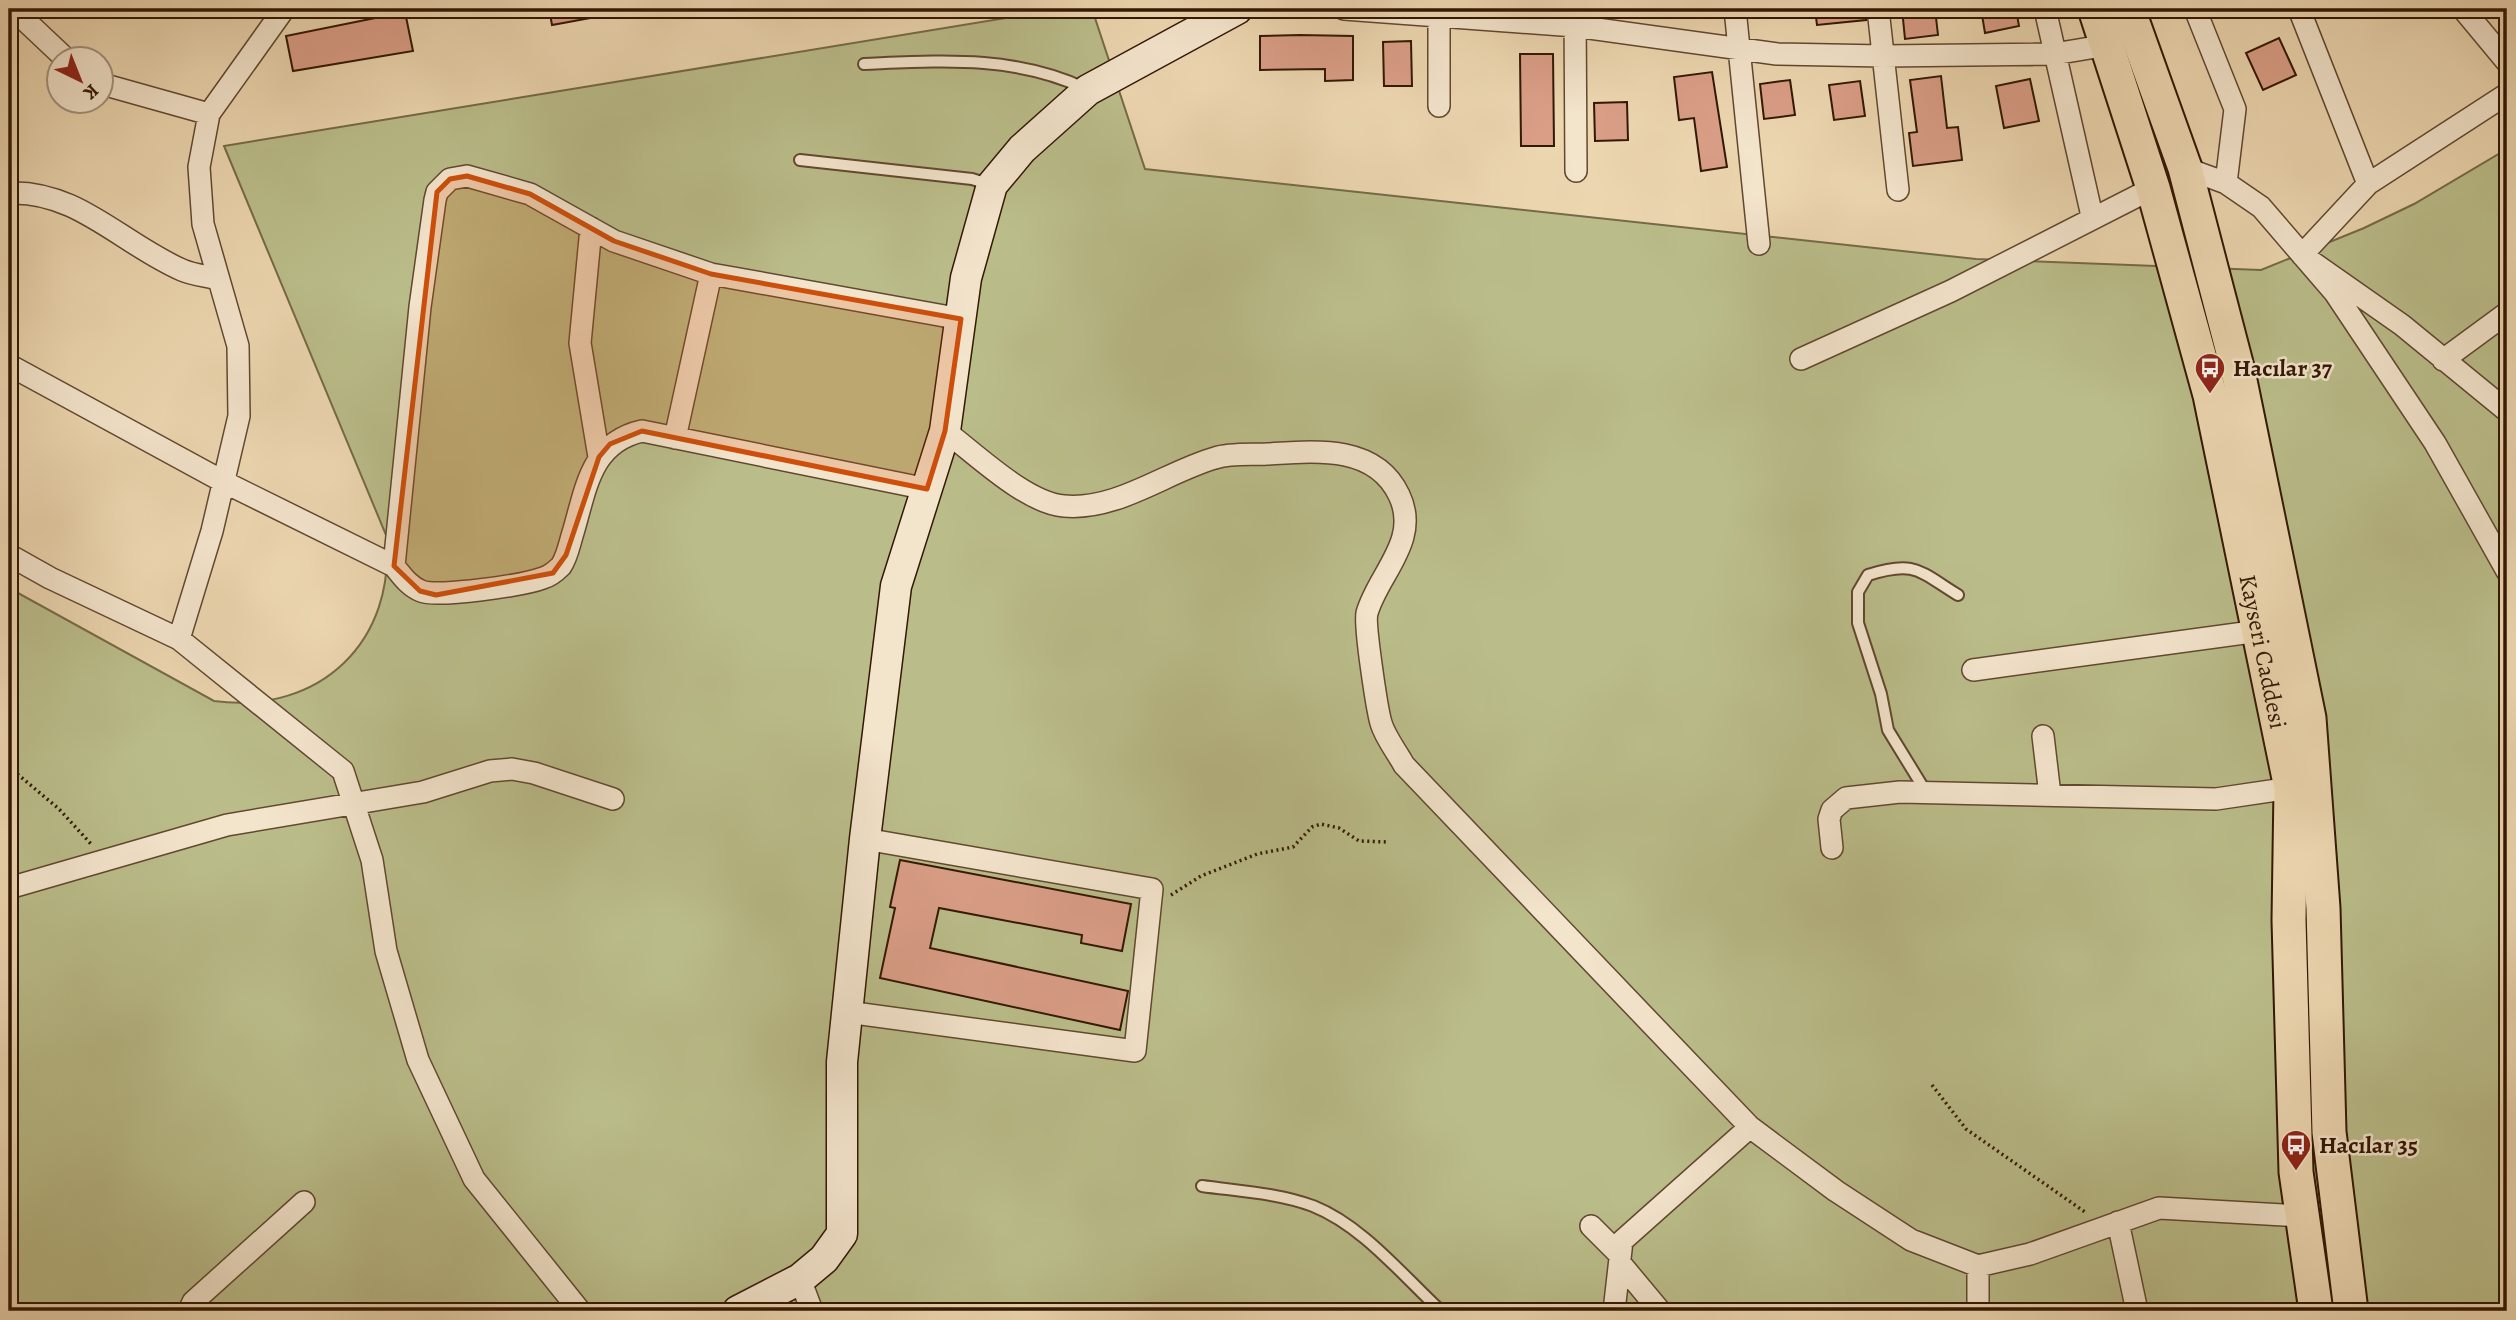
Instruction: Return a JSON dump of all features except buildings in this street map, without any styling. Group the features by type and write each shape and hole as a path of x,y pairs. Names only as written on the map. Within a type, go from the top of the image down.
{"main road":[{"name":"Kayseri Caddesi","path":"2095,9 2153,188 2210,395 2291,788 2289,920 2296,1172 2316,1311"},
{"name":"Kayseri Caddesi","path":"2128,9 2185,168 2238,371 2309,718 2323,908 2329,1132 2351,1311"}],"street":[{"path":"13,9 52,46"},
{"path":"179,639 224,482 239,416 238,346 203,224 199,167 209,114 284,9"},
{"path":"738,1311 800,1279 824,1259 842,1234 842,1062 865,839 896,586 945,432 966,278 992,185 1022,149 1088,90 1237,9"},
{"path":"1345,9 1575,17 1777,54 2054,54 2108,46"},
{"path":"1735,9 1759,244"},
{"path":"1878,9 1898,190"},
{"path":"2045,9 2092,216"},
{"path":"2195,9 2235,108 2226,183"},
{"path":"2299,9 2368,184"},
{"path":"2463,9 2507,62"},
{"path":"1439,106 1440,13"},
{"path":"1575,17 1576,171"},
{"path":"116,88 209,114"},
{"path":"2302,255 2368,184 2507,94"},
{"path":"2185,168 2226,183 2261,207 2335,293 2435,443 2507,570"},
{"path":"394,566 420,307 437,191 450,179 467,176 530,194 614,241 711,274 961,319"},
{"path":"1801,359 1951,291 2092,216 2153,188"},
{"path":"9,193 31,192 65,200 183,270 218,279"},
{"path":"591,228 580,343 599,457"},
{"path":"2302,255 2402,325 2507,411"},
{"path":"675,438 711,274"},
{"path":"2443,360 2507,313"},
{"path":"9,365 224,482 394,566 406,582 420,591 436,595 543,579 561,565 599,457 610,444 625,435 642,431 927,489"},
{"path":"945,432 1040,502 1065,506 1091,505 1116,498 1216,457 1325,451 1351,455 1374,467 1389,480 1400,496 1405,512 1401,546 1366,615 1381,725 1405,765 1750,1126 1836,1191 1910,1240 1978,1266 2030,1254 2159,1208 2301,1216"},
{"path":"9,555 50,578 179,639 343,771 372,860 386,951 418,1060 474,1179 580,1311"},
{"path":"1973,670 2259,631"},
{"path":"2043,736 2049,795"},
{"path":"9,888 227,825 423,792 490,771 512,769 534,773 613,799"},
{"path":"1832,848 1829,819 1832,810 1846,798 1926,793 2216,799 2291,788"},
{"path":"847,1012 1135,1051 1152,889 865,839"},
{"path":"1614,1311 1622,1241 1750,1126"},
{"path":"189,1311 193,1302 304,1202"},
{"path":"2112,1224 2137,1311"},
{"path":"1591,1226 1660,1311"},
{"path":"1978,1266 1978,1311"},
{"path":"800,1279 812,1311"}],"lane":[{"path":"864,64 967,59 1037,70 1088,90"},
{"path":"800,160 972,179 992,185"},
{"path":"1926,793 1888,730 1881,694 1858,623 1858,592 1868,575 1896,566 1913,567 1958,595"},
{"path":"1202,1186 1267,1194 1313,1206 1349,1226 1441,1311"}],"path":[{"path":"9,766 71,820 103,862"},
{"path":"1150,908 1201,876 1257,854 1293,847 1312,827 1331,825 1359,841 1389,842"},
{"path":"1932,1085 1966,1129 2112,1224"}],"highlighted area":[{"path":"467,176 530,194 614,241 711,274 961,319 945,431 927,489 642,431 610,444 599,457 566,555 553,573 436,595 420,591 394,566 437,192 450,179"}],"green space":[{"path":"1061,9 1092,9 1145,169 1976,259 2261,270 2364,228 2414,204 2507,149 2507,1311 9,1311 9,588 214,701 252,702 287,696 318,683 344,663 364,638 379,608 386,573 386,535 224,146"}],"place":[{"name":"Hacılar 37","path":"2210,395"},
{"name":"Hacılar 35","path":"2296,1172"}]}
